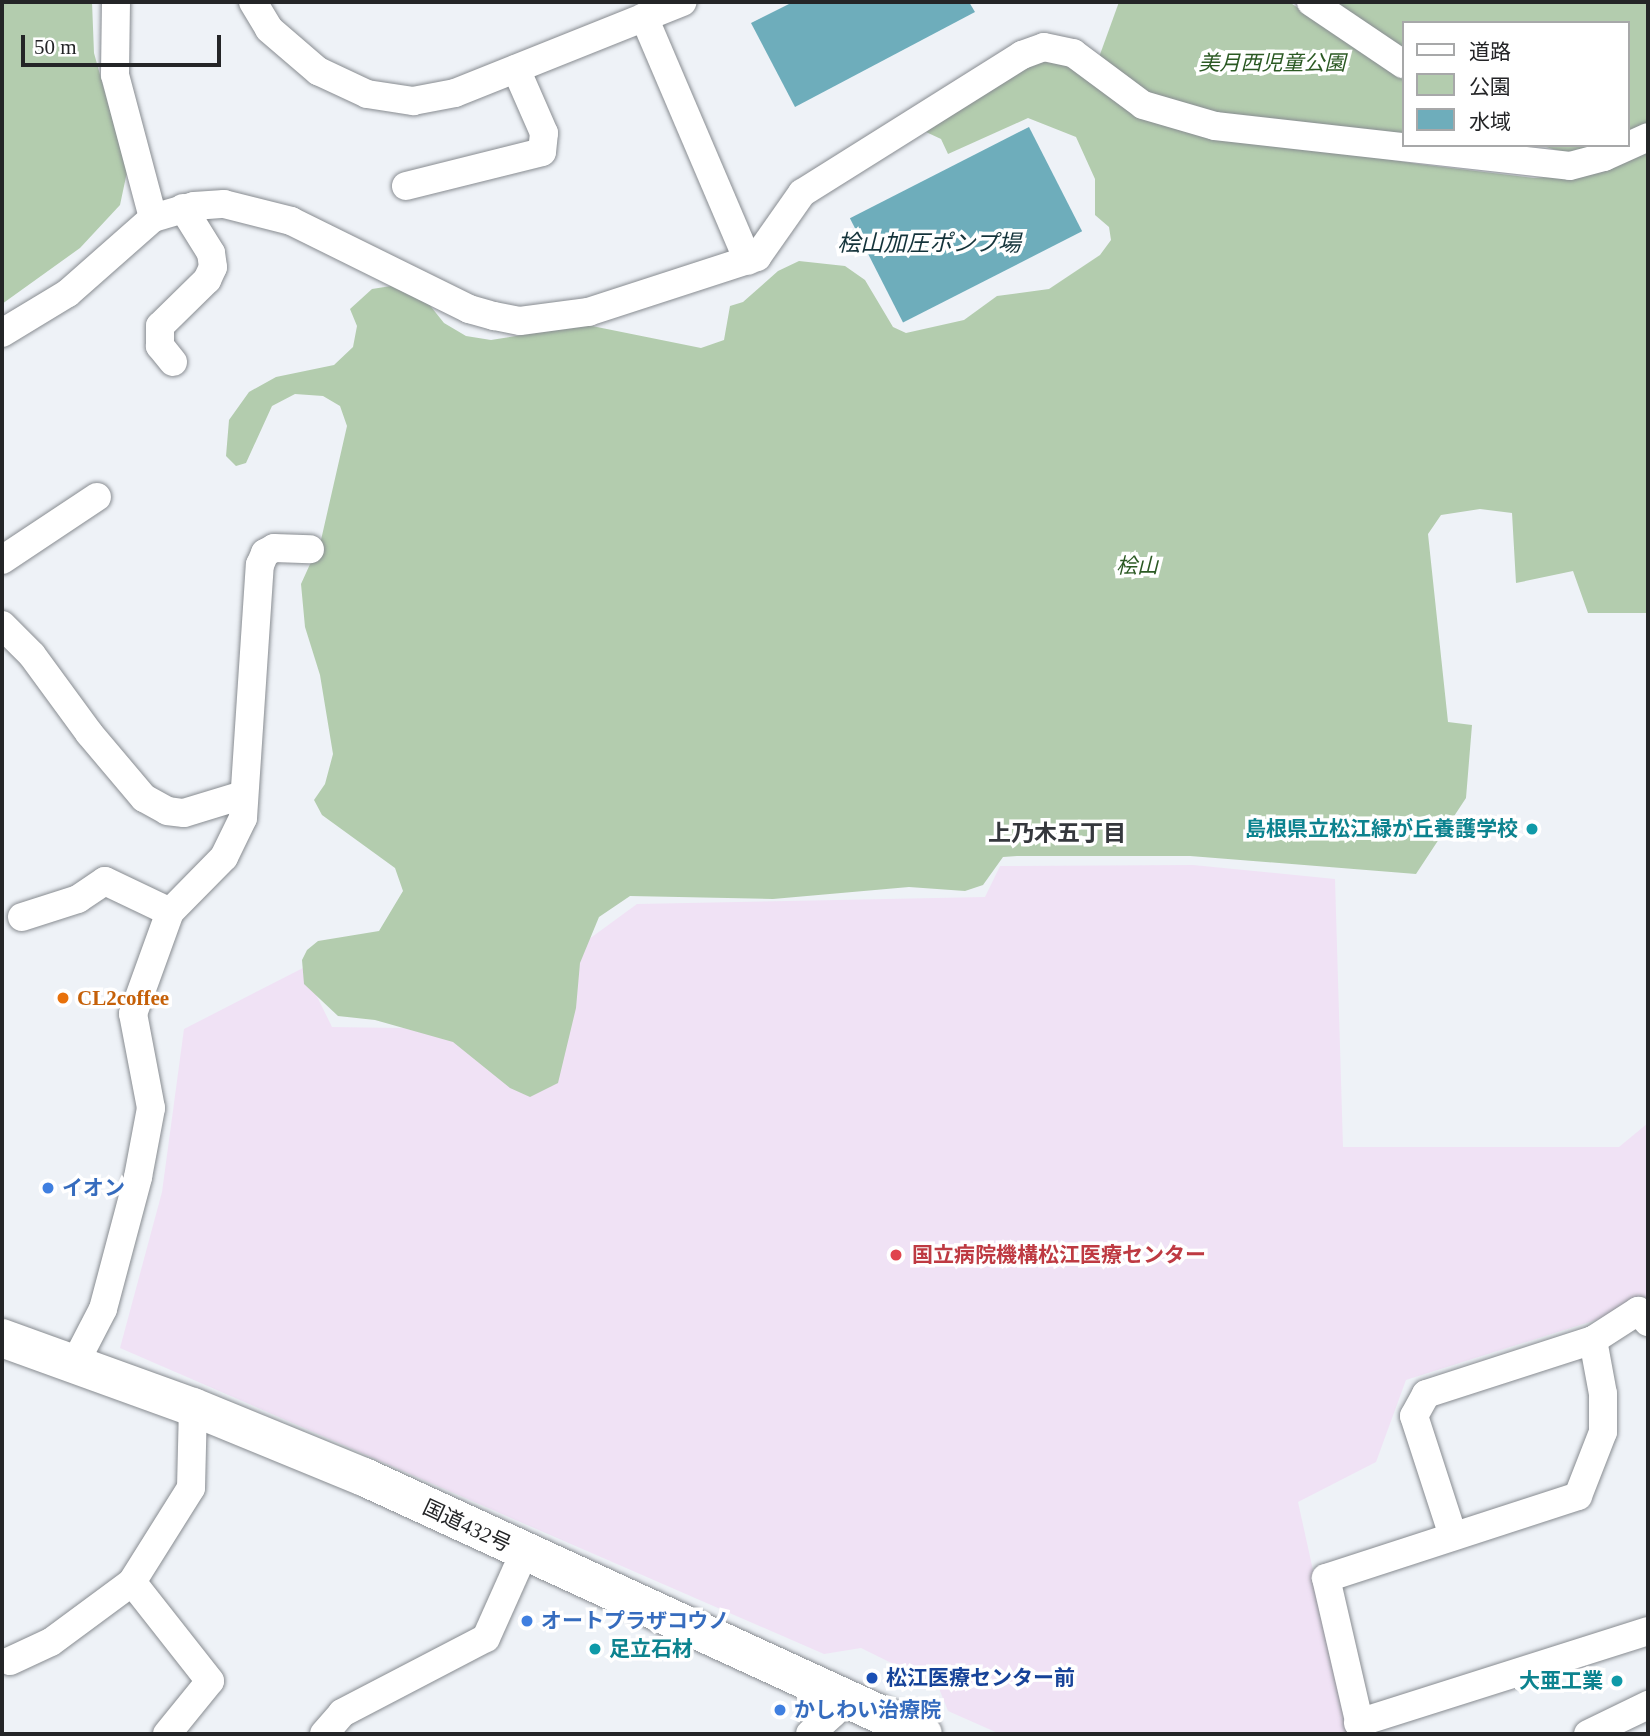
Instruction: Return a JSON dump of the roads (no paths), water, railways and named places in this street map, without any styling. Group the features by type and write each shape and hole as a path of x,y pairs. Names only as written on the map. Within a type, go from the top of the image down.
{"highway":[{"name":"国道432号","path":"2,1338 193,1407 364,1478 923,1734"}],"street":[{"path":"116,2 115,75 153,218"},
{"path":"253,2 269,29 318,71 367,94 390,99 435,99 682,2"},
{"path":"1311,2 1402,63"},
{"path":"644,16 748,261"},
{"path":"2,333 68,293 153,218 183,208 224,204 291,221 470,309 520,321 588,312 748,261 765,250 785,213 802,193 1022,55 1044,47 1073,53 1143,105 1215,126 1402,142"},
{"path":"406,186 542,152 544,133 516,68"},
{"path":"1629,146 1648,137"},
{"path":"1458,147 1527,153 1570,166 1604,157 1626,147"},
{"path":"173,362 160,346 160,326 207,280 213,267 211,253 183,208"},
{"path":"2,561 97,497"},
{"path":"74,1365 103,1308 138,1177 150,1092 137,1051 133,1014 170,912 224,857 243,818 260,565 265,554 274,548 310,549"},
{"path":"2,625 32,655 89,733 144,798 167,811 184,813 243,795"},
{"path":"22,917 78,899 105,881 170,912"},
{"path":"1453,1536 1414,1416 1426,1394 1593,1340 1638,1311 1648,1322"},
{"path":"1593,1340 1604,1394 1603,1432 1578,1496 1326,1578 1360,1728 1648,1631"},
{"path":"10,1661 51,1642 132,1581 191,1488 193,1407"},
{"path":"324,1734 342,1713 486,1638 524,1553"},
{"path":"132,1581 210,1681 167,1734"},
{"path":"810,1734 832,1713 839,1696"},
{"path":"1588,1734 1648,1705"}],"water":[{"path":"793,2 969,2 975,12 795,107 751,23"},
{"name":"桧山加圧ポンプ場","path":"1029,127 1082,231 903,322 850,218"}],"place":[{"name":"島根県立松江緑が丘養護学校","path":"1532,829"},
{"name":"CL2coffee","path":"63,998"},
{"name":"イオン","path":"48,1188"},
{"name":"国立病院機構松江医療センター","path":"896,1255"},
{"name":"オートプラザコウノ","path":"527,1621"},
{"name":"足立石材","path":"595,1649"},
{"name":"松江医療センター前","path":"872,1678"},
{"name":"大亜工業","path":"1617,1681"},
{"name":"かしわい治療院","path":"780,1710"}],"district":[{"name":"上乃木五丁目","path":"1057,834"}],"park label":[{"name":"美月西児童公園","path":"1272,63"},
{"name":"桧山","path":"1137,566"}]}
